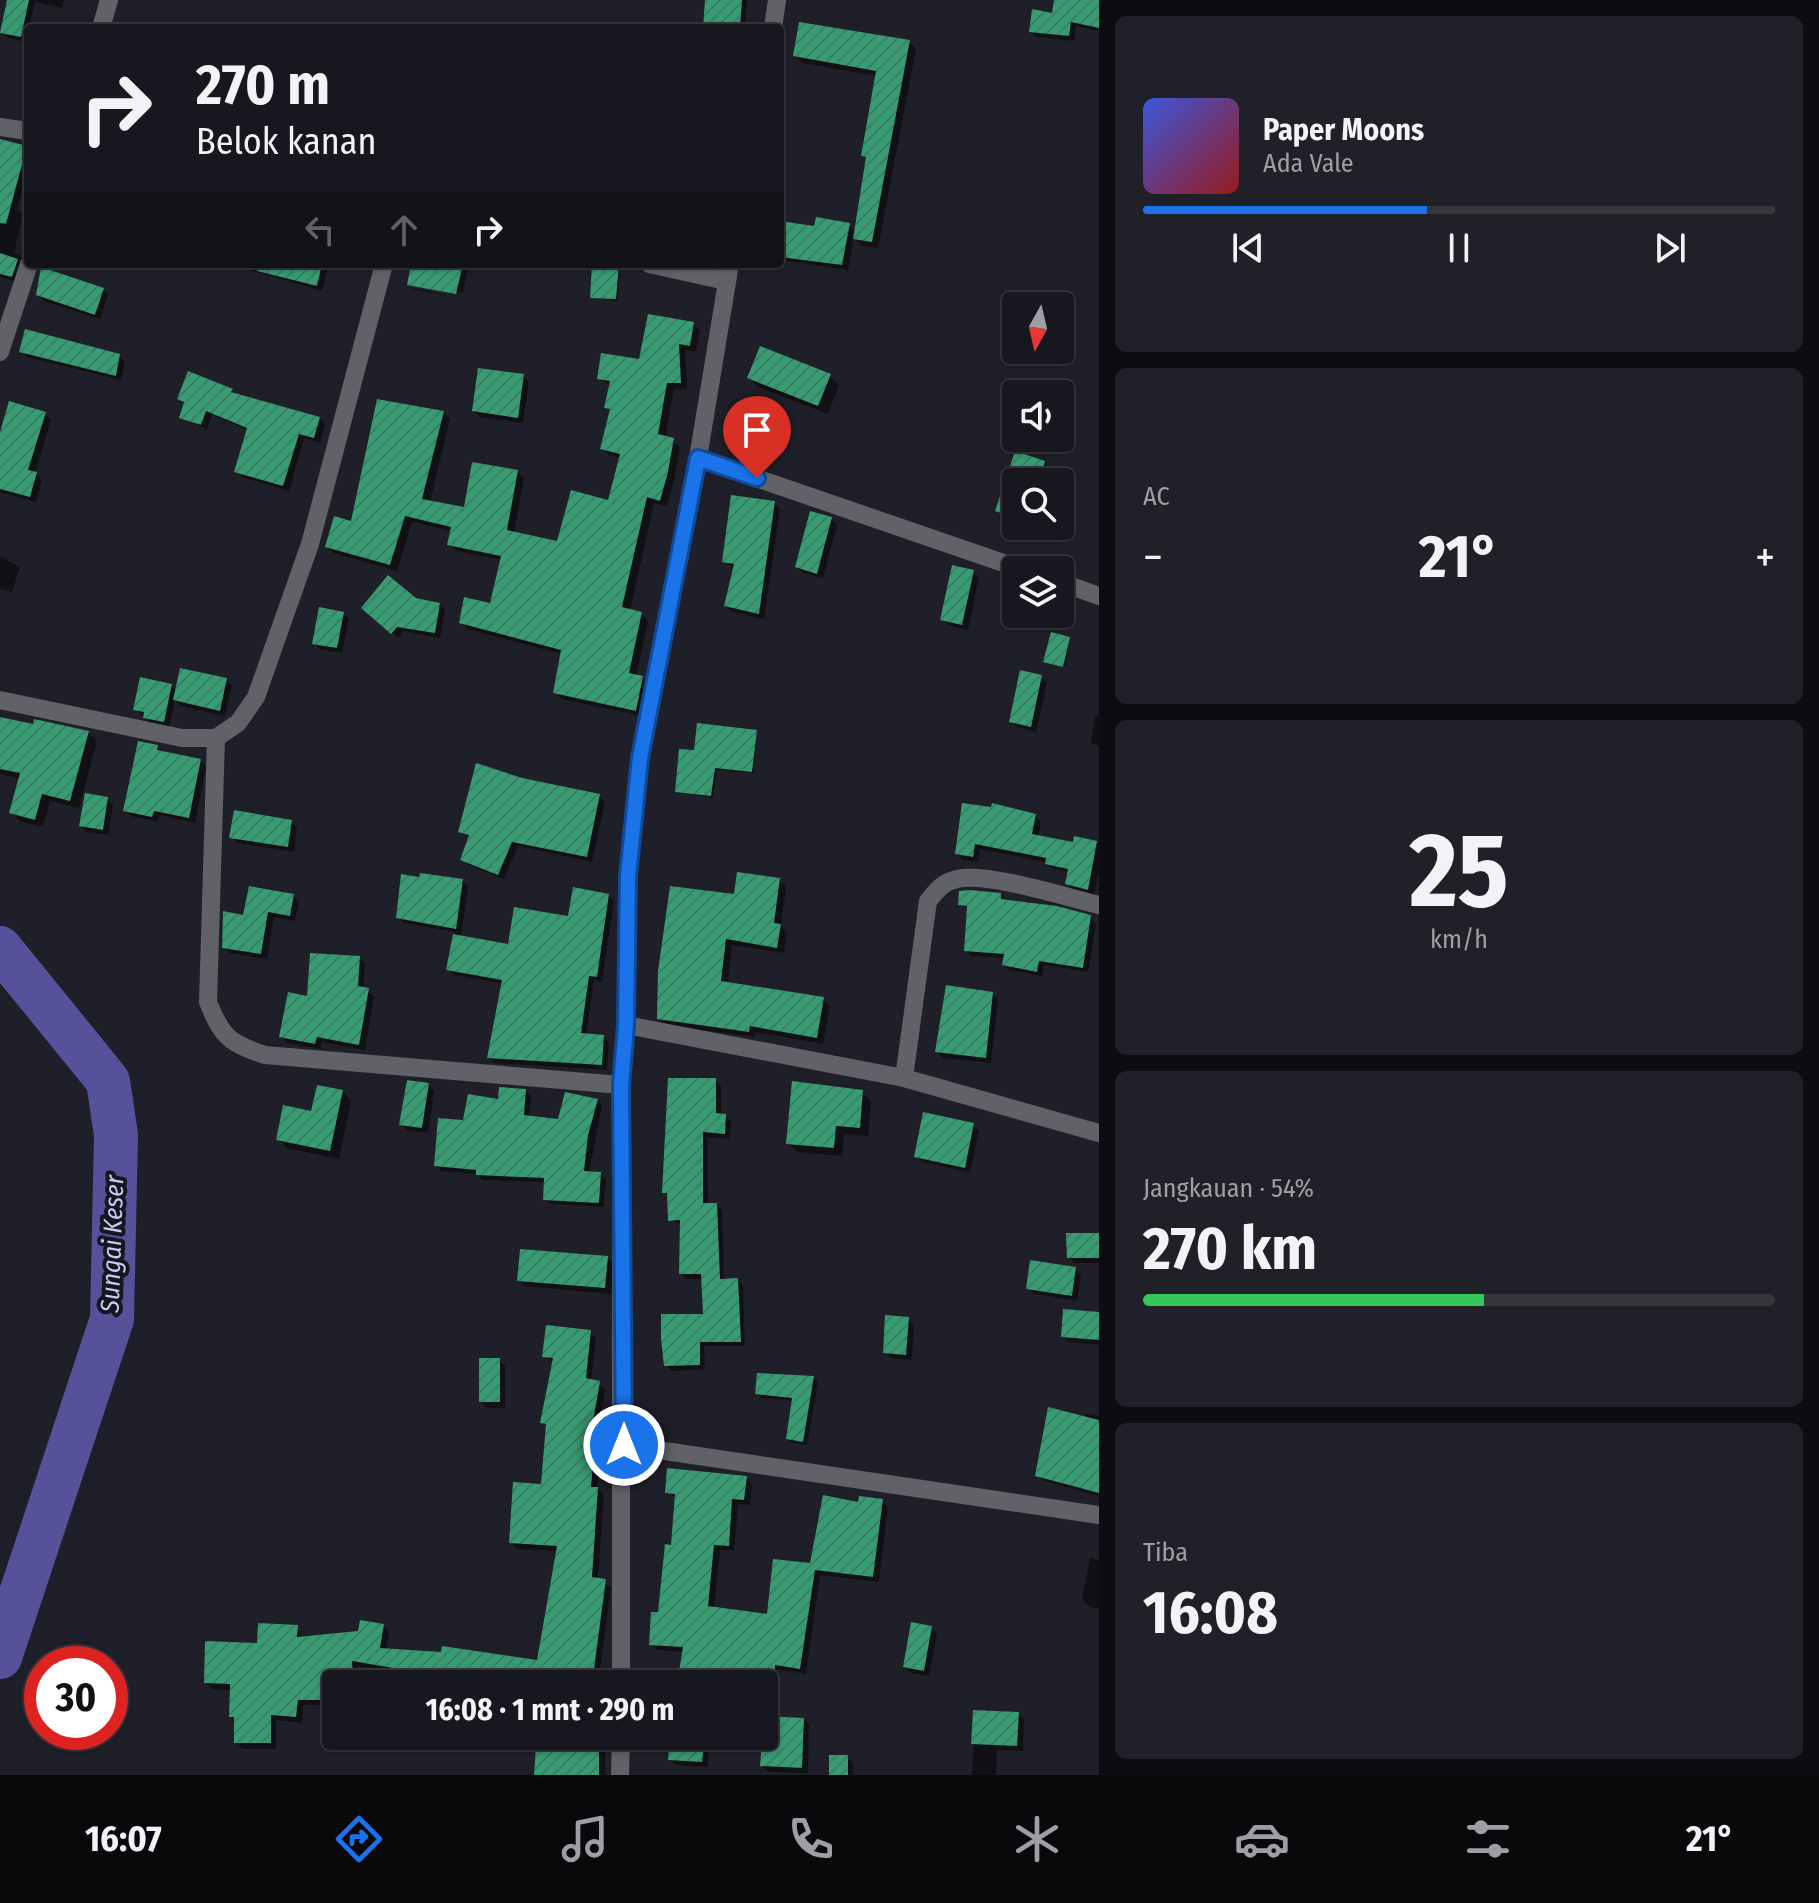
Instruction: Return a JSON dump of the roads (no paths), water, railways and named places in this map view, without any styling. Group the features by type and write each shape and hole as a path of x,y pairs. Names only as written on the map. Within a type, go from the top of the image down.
{"street":[{"path":"102,24 109,0"},
{"path":"774,24 777,0"},
{"path":"0,127 24,130"},
{"path":"0,352 28,268"},
{"path":"0,700 182,738 216,738 238,723 261,683 310,544 383,268"},
{"path":"621,1670 624,1445 621,1085 626,1025 628,876 640,758 698,458 728,272 688,268"},
{"path":"698,458 1002,562"},
{"path":"1074,587 1099,596"},
{"path":"216,738 208,1002 218,1028 235,1045 265,1055 621,1085"},
{"path":"904,1078 928,901 942,884 959,878 982,879 1099,905"},
{"path":"626,1025 904,1078 1099,1133"},
{"path":"624,1445 1099,1515"},
{"path":"620,1775 621,1750"}],"waterway":[{"name":"Sungai Keser","path":"0,948 108,1081 116,1135 112,1319 0,1657"}]}
